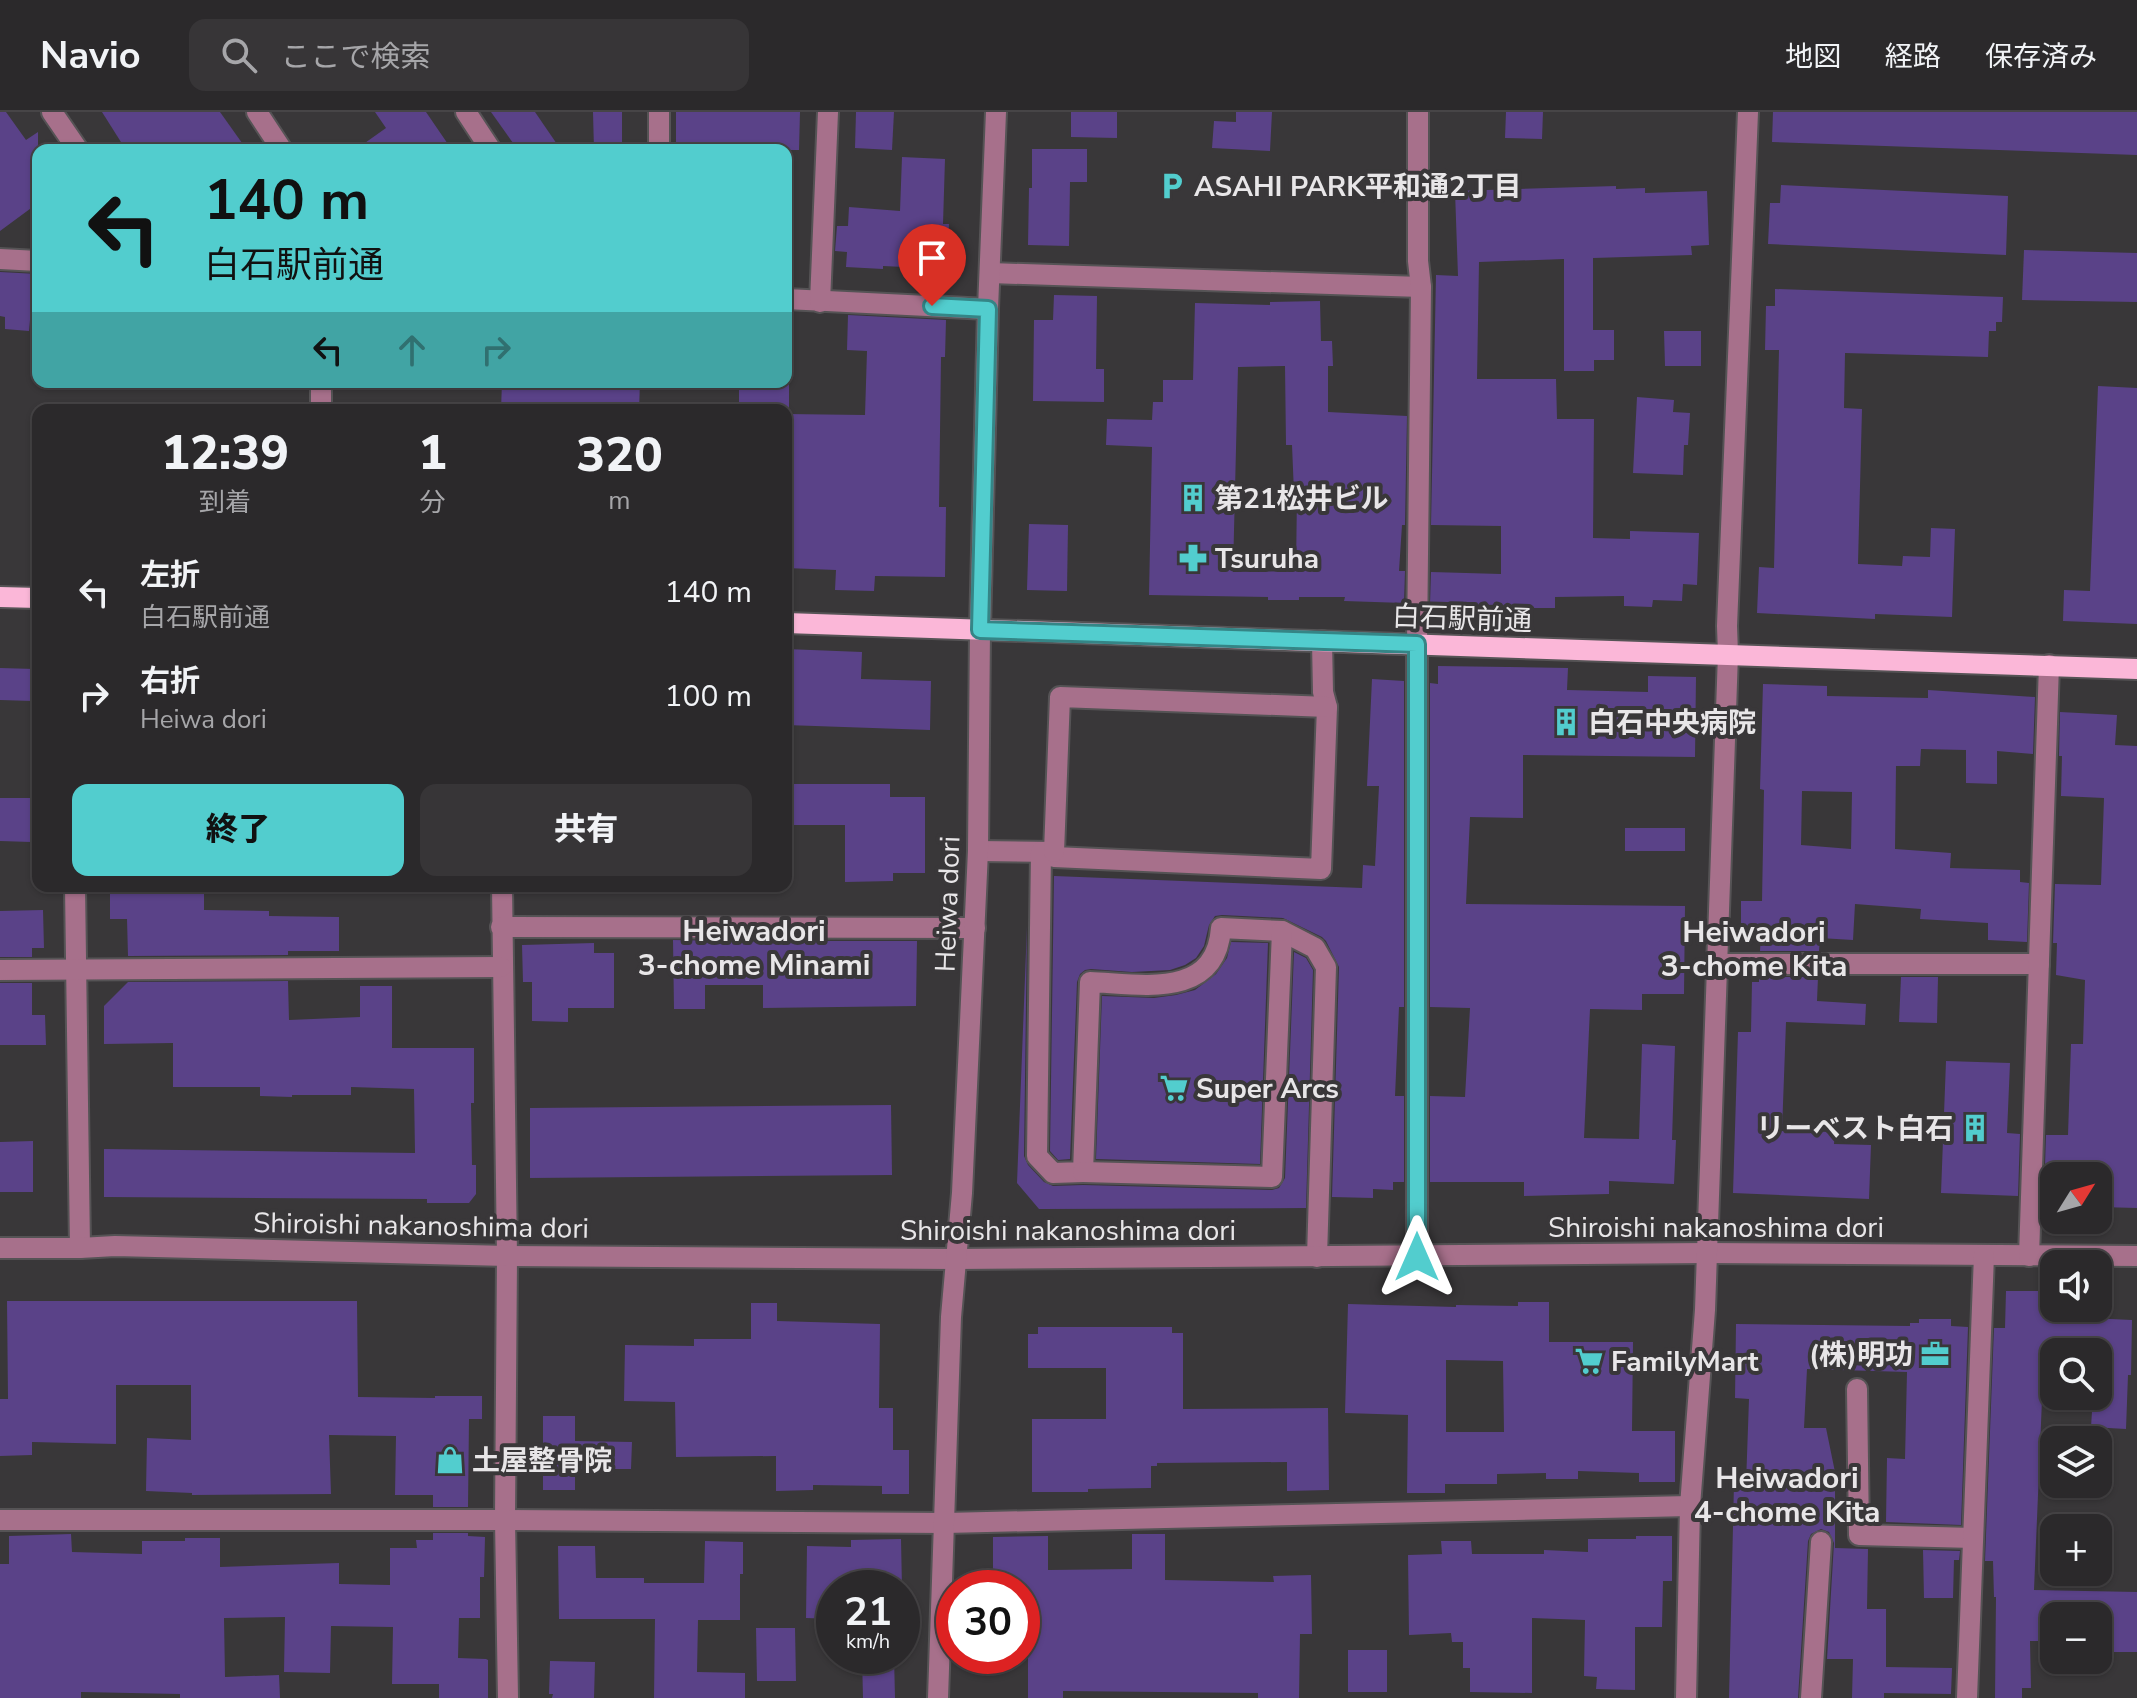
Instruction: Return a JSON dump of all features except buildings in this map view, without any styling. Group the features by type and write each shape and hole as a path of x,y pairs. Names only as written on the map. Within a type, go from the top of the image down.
{"main road":[{"path":"0,597 32,598"},
{"name":"白石駅前通","path":"792,623 2137,669"}],"street":[{"path":"52,112 74,144"},
{"path":"257,112 278,144"},
{"path":"466,112 487,144"},
{"path":"659,112 659,144"},
{"path":"820,302 828,112"},
{"name":"Heiwa dori","path":"938,1698 955,1259 962,1193 978,851 980,630 996,112"},
{"path":"1417,1257 1417,644 1421,287 1418,261 1418,112"},
{"path":"1686,1698 1690,1506 1707,1253 1727,626 1748,112"},
{"path":"0,259 32,261"},
{"path":"990,273 1421,287"},
{"path":"792,300 988,309"},
{"path":"978,851 1048,852 1054,857 1321,869 1327,707 1323,692 1322,641"},
{"path":"2029,1256 2049,665"},
{"path":"1282,931 1272,1177 1053,1173 1037,1156 1040,885 1048,852 1060,697 1327,707"},
{"path":"75,892 80,1248"},
{"path":"502,892 508,1698"},
{"path":"501,927 975,928"},
{"path":"1083,1172 1090,982 1175,983 1200,973 1209,965 1220,943 1221,928 1282,931 1315,948 1326,967 1317,1257"},
{"path":"1716,964 2039,964"},
{"path":"0,970 501,967"},
{"name":"Shiroishi nakanoshima dori","path":"0,1248 115,1246 507,1256 955,1259 1707,1253 2137,1256"},
{"path":"1967,1698 1984,1255"},
{"path":"1857,1389 1859,1535 1973,1538"},
{"path":"0,1520 945,1523 1690,1506"},
{"path":"1811,1698 1821,1542"}],"place":[{"name":"ASAHI PARK平和通2丁目","path":"1172,186"},
{"name":"第21松井ビル","path":"1193,498"},
{"name":"Tsuruha","path":"1193,558"},
{"name":"白石中央病院","path":"1566,722"},
{"name":"Super Arcs","path":"1174,1088"},
{"name":"リーベスト白石","path":"1975,1128"},
{"name":"(株)明功","path":"1935,1354"},
{"name":"FamilyMart","path":"1589,1361"},
{"name":"土屋整骨院","path":"450,1460"}],"district":[{"name":"Heiwadori 3-chome Minami","path":"754,948"},
{"name":"Heiwadori 3-chome Kita","path":"1754,949"},
{"name":"Heiwadori 4-chome Kita","path":"1787,1495"}],"route":[{"path":"932,306 988,309 980,630 1417,644 1417,1257"}]}
